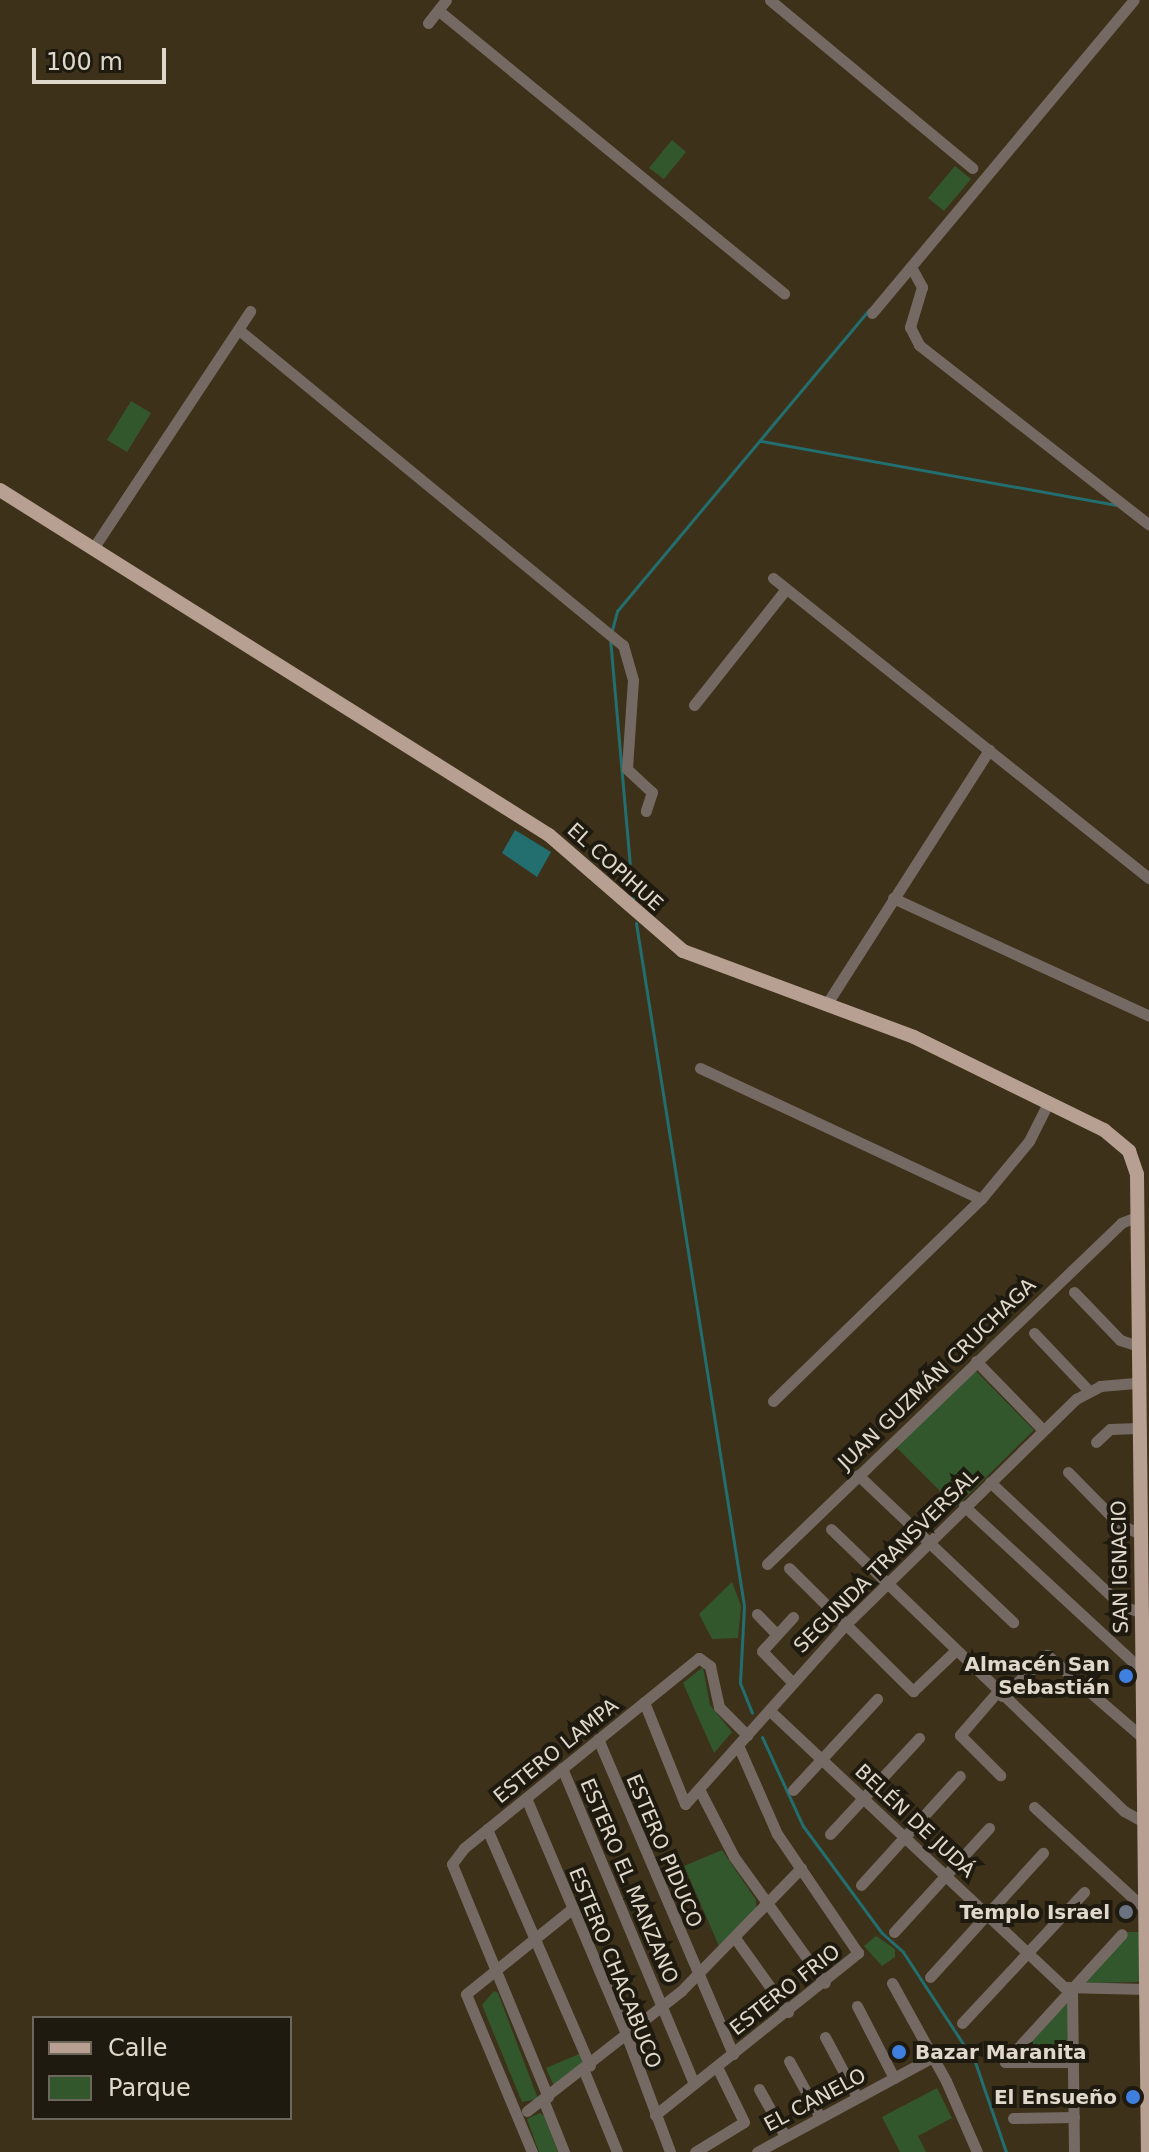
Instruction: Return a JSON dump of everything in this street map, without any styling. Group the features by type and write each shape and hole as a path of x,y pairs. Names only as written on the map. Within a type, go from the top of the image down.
{"main road":[{"name":"EL COPIHUE","path":"0,490 549,835 683,951 914,1037 1119,1140 1143,1173"},
{"name":"SAN IGNACIO","path":"1143,1173 1136,1217 1140,1534 1144,1562 1141,1612 1145,1715 1148,2152"}],"street":[{"path":"428,23 446,0"},
{"path":"770,0 972,168"},
{"path":"872,313 1134,0"},
{"path":"439,11 784,293"},
{"path":"911,267 922,287 910,327 919,345 1149,525"},
{"path":"94,547 250,311"},
{"path":"239,330 623,645 633,680 627,769 652,792 646,811"},
{"path":"773,578 1149,878"},
{"path":"694,705 786,589"},
{"path":"826,1005 989,750"},
{"path":"893,898 1149,1016"},
{"path":"700,1068 981,1199"},
{"path":"773,1401 981,1199 1020,1154 1048,1103"},
{"name":"JUAN GUZMÁN CRUCHAGA","path":"767,1564 1121,1223 1136,1217"},
{"path":"1074,1292 1120,1340 1138,1346"},
{"path":"1034,1333 1088,1390 1138,1383"},
{"path":"976,1361 1043,1430"},
{"name":"SEGUNDA TRANSVERSAL","path":"644,1702 685,1804 844,1626 964,1506 1088,1390"},
{"path":"1096,1442 1110,1429 1139,1428"},
{"path":"1068,1472 1114,1519 1140,1534"},
{"path":"858,1475 1013,1622"},
{"path":"990,1482 1119,1604 1141,1612"},
{"path":"964,1506 1142,1670"},
{"path":"831,1529 885,1585 1146,1830"},
{"path":"789,1568 844,1626 916,1691 955,1651"},
{"path":"757,1614 776,1634"},
{"path":"792,1682 762,1651 793,1617"},
{"path":"1000,1775 960,1735 1000,1694 1047,1655 1143,1738"},
{"name":"ESTERO LAMPA","path":"496,1970 452,1864 487,1829 702,1658 710,1666 719,1707 747,1735"},
{"path":"793,1790 877,1699"},
{"name":"BELÉN DE JUDÁ","path":"769,1710 1028,1952 1072,1989"},
{"path":"830,1834 919,1738"},
{"name":"ESTERO PIDUCO","path":"598,1739 733,2054"},
{"name":"ESTERO FRIO","path":"655,2115 825,1983 858,1953 774,1828 738,1745"},
{"name":"ESTERO EL MANZANO","path":"562,1768 694,2084"},
{"path":"861,1885 960,1776"},
{"path":"699,1789 734,1857 825,1983"},
{"name":"ESTERO CHACABUCO","path":"526,1798 670,2152"},
{"path":"1034,1807 1145,1909"},
{"path":"894,1932 989,1828"},
{"path":"487,1829 535,1938 617,2152"},
{"path":"930,1977 1043,1853"},
{"path":"527,2111 662,2008 698,1976 801,1868"},
{"path":"962,2023 1084,1892"},
{"path":"532,2152 466,1994 573,1908"},
{"path":"1073,2062 1005,2062 1122,1934"},
{"path":"735,1938 788,2012"},
{"path":"496,1970 564,2152"},
{"path":"892,1983 933,2057 977,2152"},
{"path":"1072,1989 1146,1989"},
{"path":"1072,1989 1074,2152"},
{"path":"857,2006 894,2078"},
{"path":"825,2037 857,2097"},
{"name":"EL CANELO","path":"757,2152 933,2057"},
{"path":"789,2061 820,2117"},
{"path":"695,2152 744,2122 717,2067"},
{"path":"759,2089 785,2136"},
{"path":"1013,2118 1074,2117"}],"green space":[{"path":"672,140 686,152 664,179 649,168"},
{"path":"955,166 971,179 944,211 928,198"},
{"path":"131,401 151,413 127,452 107,440"},
{"path":"975,1370 1034,1430 956,1507 896,1447"},
{"path":"732,1582 741,1606 738,1638 712,1639 699,1614"},
{"path":"703,1667 710,1705 732,1732 714,1753 683,1683"},
{"path":"722,1850 756,1900 756,1908 719,1946 684,1866"},
{"path":"1122,1932 1140,1932 1141,1982 1083,1983"},
{"path":"876,1936 895,1949 895,1957 882,1966 864,1946"},
{"path":"494,1991 498,1993 538,2099 522,2102 482,2005"},
{"path":"1071,1997 1071,2057 1013,2057"},
{"path":"579,2054 584,2061 554,2086 546,2068"},
{"path":"937,2088 952,2118 918,2136 926,2152 900,2152 882,2117"},
{"path":"540,2113 558,2152 539,2152 527,2119"}],"water":[{"path":"515,830 551,852 537,877 502,853"}],"waterway":[{"path":"612,630 617,611 869,310"},
{"path":"761,441 1115,505"},
{"path":"610,638 633,900"},
{"path":"636,923 744,1606 740,1683 752,1713"},
{"path":"762,1737 803,1826 882,1933 903,1952 975,2062 1006,2152"}],"place":[{"name":"Almacén San Sebastián","path":"1126,1676"},
{"name":"Templo Israel","path":"1126,1912"},
{"name":"Bazar Maranita","path":"899,2052"},
{"name":"El Ensueño","path":"1133,2097"}]}
